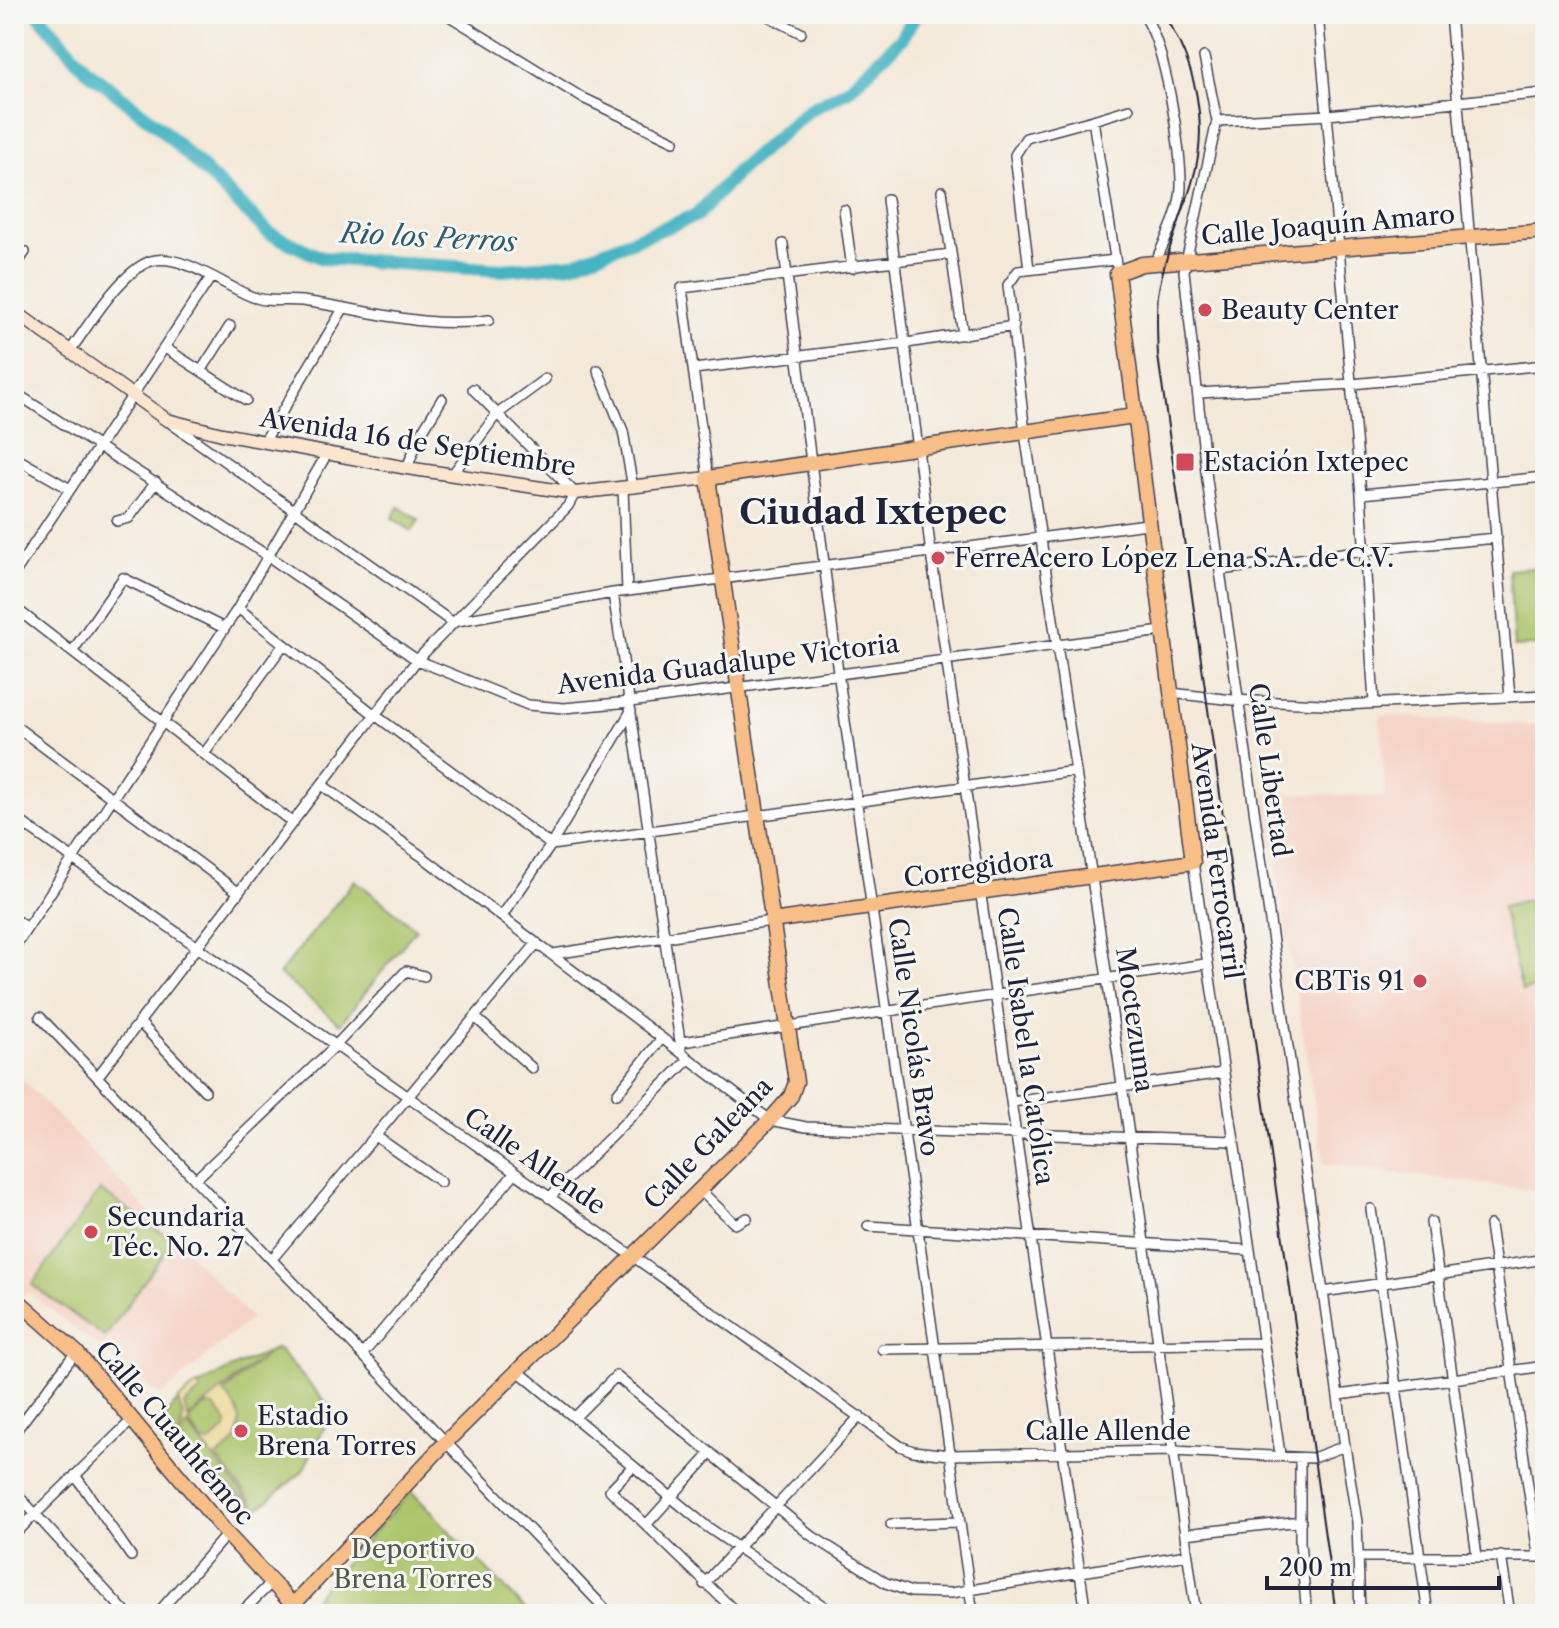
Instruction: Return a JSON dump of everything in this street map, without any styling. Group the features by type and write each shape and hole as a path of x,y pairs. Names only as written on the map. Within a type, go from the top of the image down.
{"main road":[{"name":"Calle Joaquín Amaro","path":"1116,267 1545,231"},
{"name":"Avenida Ferrocarril","path":"1116,267 1193,862"},
{"name":"Avenida 16 de Septiembre","path":"708,478 1134,416"},
{"name":"Calle Galeana","path":"293,1611 446,1442 791,1096 796,1082 754,816 708,478"},
{"name":"Corregidora","path":"771,921 1193,862"},
{"name":"Calle Cuauhtémoc","path":"14,1297 76,1352 293,1611"}],"street":[{"path":"446,14 581,97 674,141"},
{"path":"764,14 801,33"},
{"path":"1143,14 1160,47 1181,189 1177,213 1155,263"},
{"path":"1318,14 1361,494 1374,703"},
{"path":"1450,14 1484,372 1510,697"},
{"name":"Calle Libertad","path":"1204,57 1217,121 1203,195 1185,261 1238,699 1360,1557 1360,1614"},
{"path":"1217,121 1328,115 1545,93"},
{"path":"1029,269 1015,155 1019,144 1026,138 1129,109"},
{"path":"1093,120 1116,267"},
{"path":"942,191 963,335"},
{"name":"Calle Isabel la Católica","path":"887,199 931,554 1086,1614"},
{"path":"844,210 852,268"},
{"name":"Calle Nicolás Bravo","path":"783,244 814,462 838,672 973,1614"},
{"path":"14,268 25,252"},
{"path":"708,478 682,288 950,254"},
{"path":"70,351 103,305 140,267 164,260 211,277 255,299 305,301 428,323 457,325 489,320"},
{"name":"Calle Joaquín Amaro","path":"1029,269 1116,267"},
{"name":"Moctezuma","path":"1029,269 1013,274 1008,285 1025,433 1107,978 1196,1614"},
{"path":"14,574 211,277"},
{"path":"264,442 343,309"},
{"name":"Avenida 16 de Septiembre","path":"14,311 167,420 264,442 407,468 575,493 708,478"},
{"path":"201,371 230,326"},
{"path":"694,369 907,343 1014,326"},
{"path":"165,348 246,400"},
{"path":"1199,393 1352,384 1545,365"},
{"path":"598,370 623,431 628,488 627,591"},
{"path":"452,475 496,415 545,379"},
{"path":"98,1076 417,660 568,506 575,493 473,389"},
{"name":"Avenida Guadalupe Victoria","path":"14,392 268,556 417,660 528,705 564,708 630,706 737,686 1162,631"},
{"path":"407,468 419,437 442,399"},
{"path":"167,420 452,622 627,591 1147,524"},
{"path":"14,948 238,608 328,452"},
{"path":"14,457 70,489"},
{"path":"1361,494 1545,477"},
{"path":"117,521 129,518 156,482"},
{"path":"1221,570 1364,550 1497,538"},
{"path":"72,652 123,578 224,628"},
{"path":"613,593 648,832 667,937 681,1047 689,1059 770,1120 806,1127 1232,1141"},
{"path":"14,607 293,823"},
{"path":"238,608 375,715 551,845 1075,771"},
{"path":"204,754 284,644"},
{"path":"1171,693 1344,705 1545,695"},
{"path":"502,916 551,845 630,706"},
{"path":"14,725 238,892"},
{"path":"322,785 662,1038 681,1047 995,994 1205,964"},
{"name":"Calle Allende","path":"14,817 900,1446 913,1451 950,1455 1173,1451 1280,1454 1300,1458"},
{"name":"Avenida Ferrocarril","path":"1193,862 1247,1250 1280,1454"},
{"path":"14,919 27,928"},
{"path":"553,954 771,921"},
{"path":"272,1259 537,943"},
{"path":"195,1180 335,1046 406,971 424,976"},
{"path":"40,1017 610,1614"},
{"path":"476,1018 532,1068"},
{"path":"139,1022 205,1091"},
{"path":"617,1094 662,1038"},
{"path":"549,1198 689,1059"},
{"path":"1012,1102 1223,1073"},
{"path":"377,1137 441,1182"},
{"path":"362,1355 514,1174"},
{"path":"699,1189 735,1224 747,1218"},
{"path":"1371,1209 1428,1614"},
{"path":"1431,1222 1477,1556"},
{"path":"1360,1557 1542,1556 1490,1225"},
{"path":"868,1226 1247,1250"},
{"path":"1323,1292 1545,1259"},
{"path":"14,1325 27,1308"},
{"path":"882,1349 1261,1343"},
{"path":"14,1433 76,1352"},
{"path":"1339,1395 1545,1366"},
{"path":"518,1371 671,1497 738,1548 835,1614"},
{"path":"575,1417 616,1376 845,1560 886,1583 931,1594 1187,1555"},
{"path":"704,1584 860,1416"},
{"path":"14,1535 133,1419"},
{"path":"1307,1614 1300,1458 1313,1458 1345,1446"},
{"path":"646,1525 711,1453"},
{"path":"633,1466 610,1490 738,1614"},
{"path":"75,1475 131,1556"},
{"path":"14,1491 127,1614"},
{"path":"1185,1534 1301,1521"},
{"path":"891,1524 959,1522"},
{"path":"157,1614 227,1534"},
{"path":"1501,1556 1510,1614"},
{"path":"240,1614 271,1583"}],"shaded area":[{"name":"CBTis 91","path":"1380,715 1545,726 1545,1192 1324,1164 1264,792 1385,797"},
{"name":"Secundaria Téc. No. 27","path":"14,1071 251,1318 161,1396 28,1292 24,1296 14,1288"}],"green space":[{"path":"399,507 419,520 412,531 392,518"},
{"path":"1545,567 1545,645 1514,647 1509,570"},
{"path":"355,880 416,929 340,1024 279,974"},
{"path":"1545,897 1545,985 1522,991 1502,907"},
{"path":"100,1190 173,1241 105,1337 32,1285"},
{"name":"Estadio Brena Torres","path":"277,1348 333,1410 302,1472 255,1511 189,1459 169,1434 165,1421 171,1409 196,1387"},
{"name":"Deportivo Brena Torres","path":"411,1491 530,1614 317,1614 308,1605"}],"sand":[{"path":"269,1352 224,1392 236,1409 240,1426 233,1443 217,1457 258,1509 255,1511 190,1459 175,1441 179,1437 183,1417 178,1401 197,1385 201,1391 184,1405 188,1418","holes":["207,1405 214,1406 227,1423 226,1429 209,1443 203,1442 189,1424 189,1419","185,1426 188,1426 253,1506 194,1458 181,1439"]}],"waterway":[{"name":"Rio los Perros","path":"38,14 85,69 156,124 269,233 322,258 502,270 572,264 697,215 740,169 809,110 848,90 902,38 916,14"}],"railway":[{"path":"1163,14 1184,53 1191,74 1197,96 1200,139 1192,183 1168,252 1158,295 1158,356 1336,1614"}],"place":[{"name":"Beauty Center","path":"1205,310"},
{"name":"Estación Ixtepec","path":"1185,462"},
{"name":"FerreAcero López Lena S.A. de C.V.","path":"938,558"},
{"name":"CBTis 91","path":"1420,981"},
{"name":"Secundaria Téc. No. 27","path":"91,1232"},
{"name":"Estadio Brena Torres","path":"241,1431"}],"district":[{"name":"Ciudad Ixtepec","path":"873,512"}]}
